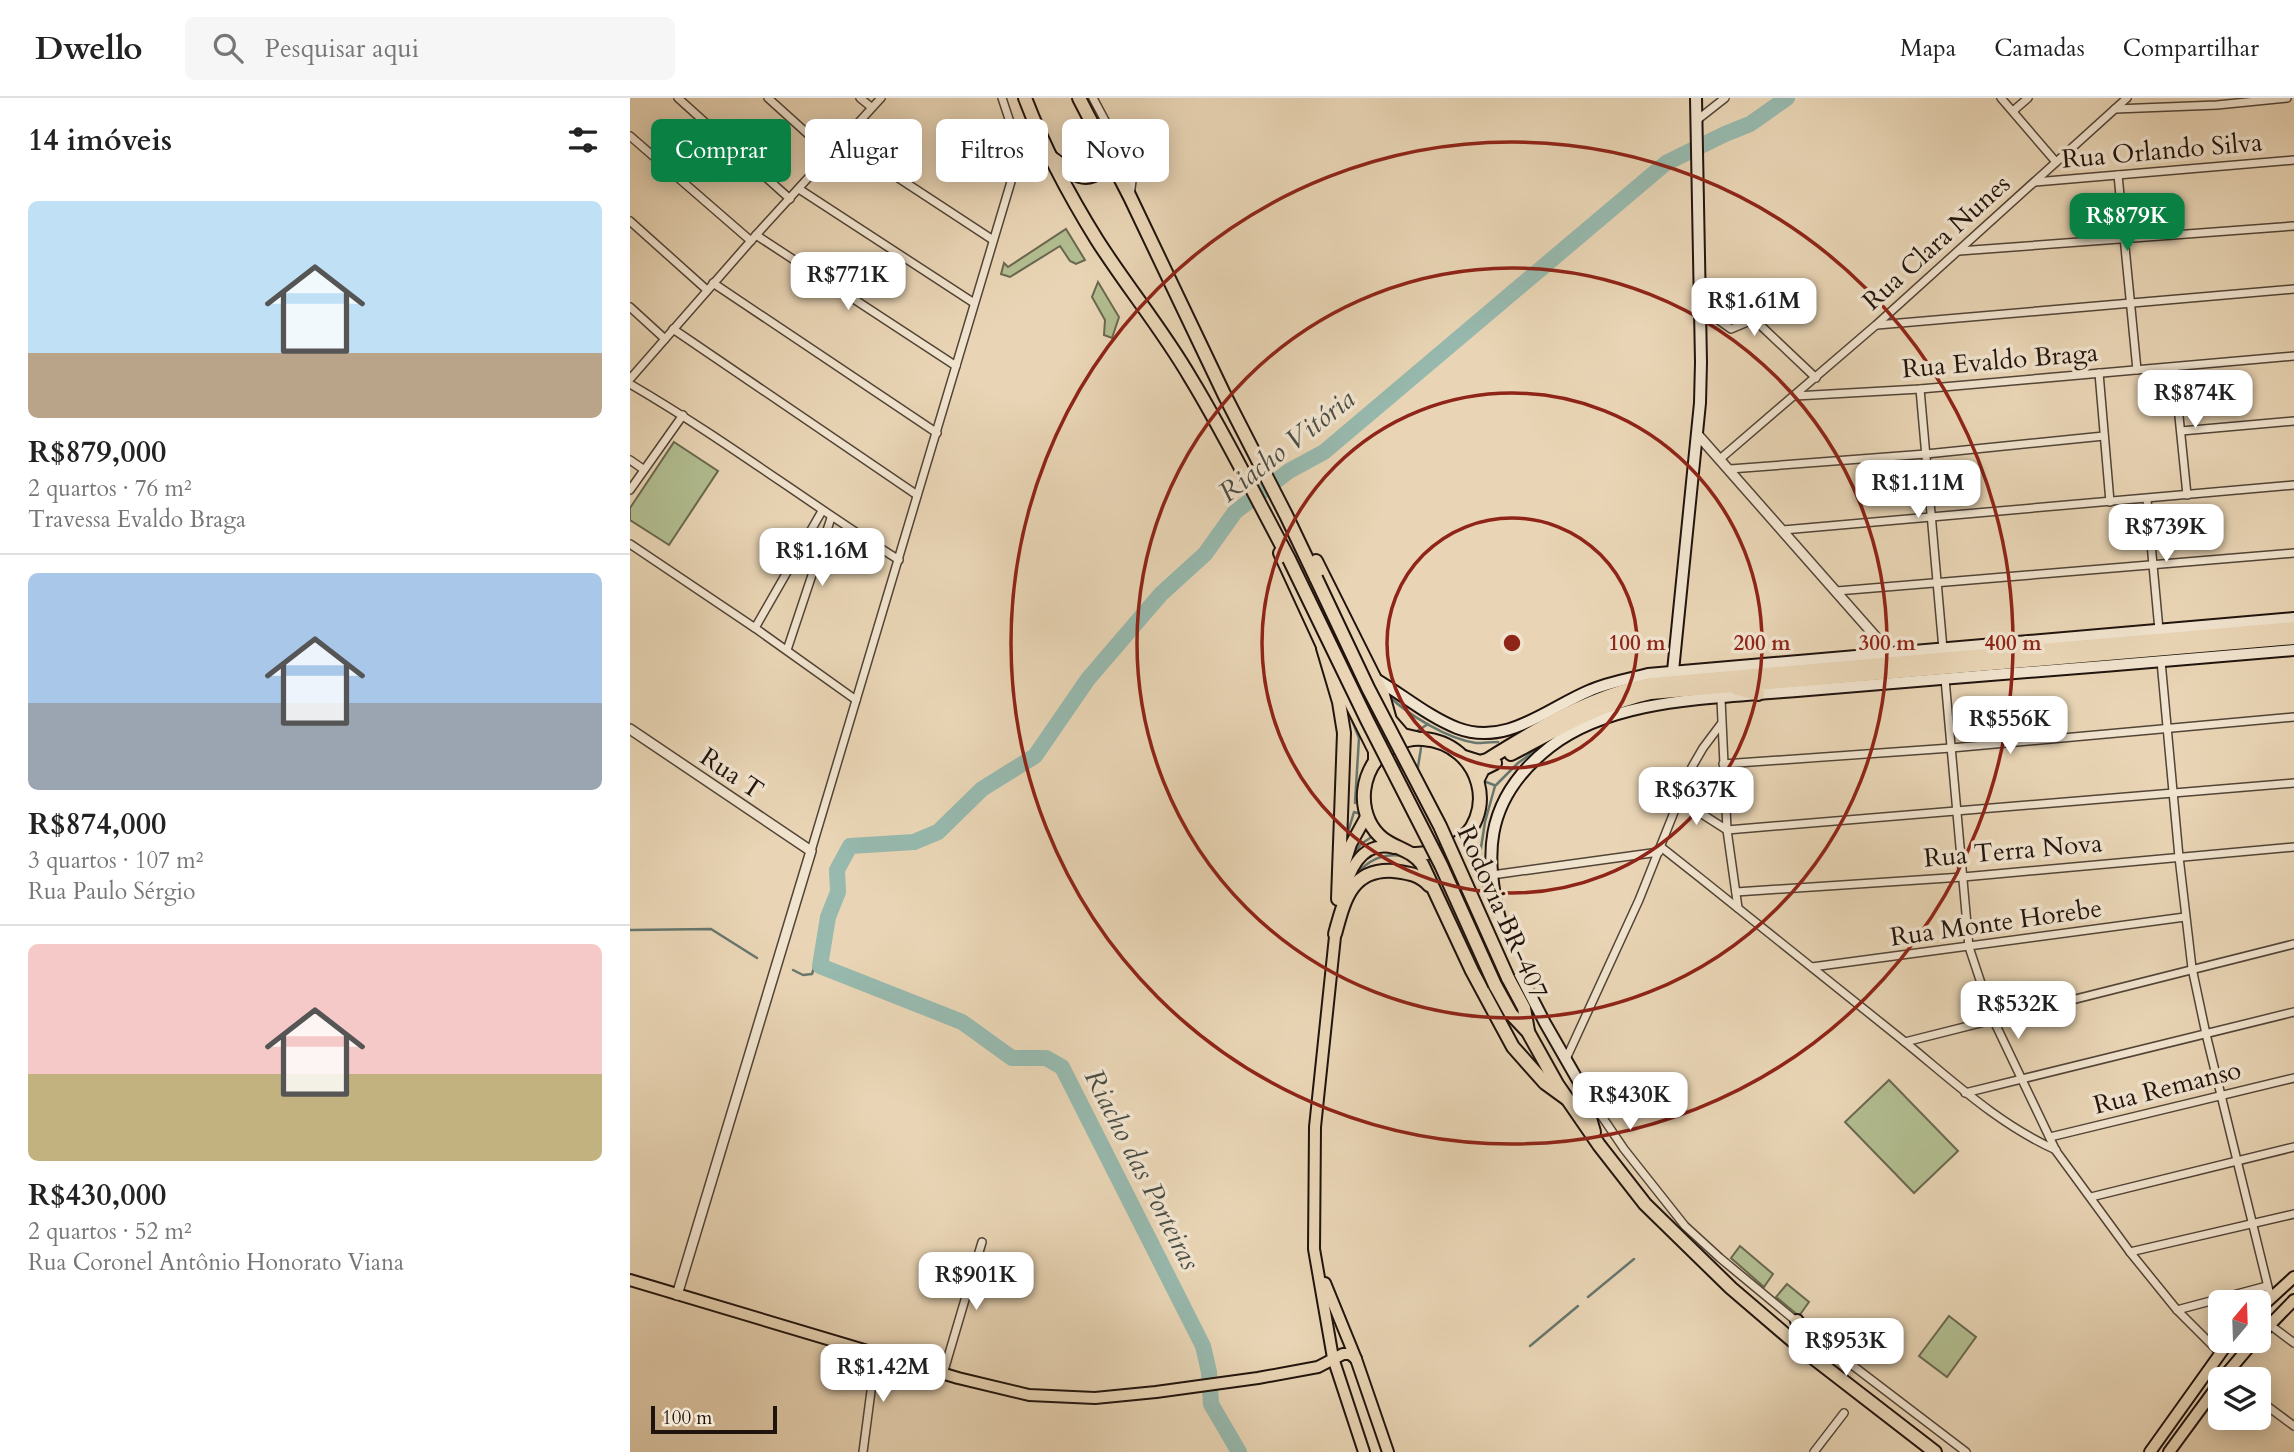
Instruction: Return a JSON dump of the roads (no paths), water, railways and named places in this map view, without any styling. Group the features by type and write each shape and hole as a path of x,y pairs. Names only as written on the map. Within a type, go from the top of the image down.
{"highway":[{"name":"Rodovia BR-407","path":"1025,98 1049,156 1097,240 1178,358 1239,463 1441,865 1495,985 1511,1014 1528,1032"},
{"name":"Rodovia BR-407","path":"1079,98 1090,119"},
{"path":"1049,156 1062,166"},
{"name":"Rodovia BR-407","path":"1122,182 1218,382 1289,520 1356,664 1440,826 1524,1008 1528,1032"},
{"path":"1289,520 1309,546 1383,695 1393,725 1403,735 1436,740 1454,748 1469,761 1478,779 1480,798 1476,818 1466,834 1451,847 1433,853 1414,854 1396,848 1381,837 1370,822 1364,804 1364,786 1370,768 1382,754 1397,743 1416,738"},
{"path":"1279,540 1278,549 1323,648 1375,751 1375,762"},
{"path":"1464,757 1480,762 1487,760 1567,713 1610,694 1652,684 1854,661 2294,628"},
{"path":"1723,692 2294,638"},
{"path":"1323,648 1339,702 1344,733 1338,900"},
{"path":"1610,694 1626,679"},
{"path":"1478,779 1483,769 1594,710 1629,698 1651,693 1758,694"},
{"path":"1466,834 1463,851 1465,865 1515,966"},
{"path":"1414,854 1492,1012 1513,1047 1545,1083 1567,1100"},
{"path":"1335,934 1346,896 1353,887 1371,874 1384,870 1418,876 1434,891"},
{"path":"1528,1032 1567,1100 1636,1194 1731,1288 1807,1353 1935,1452"},
{"path":"1580,1084 1599,1145"},
{"path":"1797,1321 1803,1332 1807,1353"}],"main road":[{"path":"1673,671 1698,435 1701,362 1696,98"},
{"path":"1374,678 1400,692 1419,708 1458,728 1475,733 1496,733 1514,729 1591,690 1648,674 1854,661 1890,653 2294,618"},
{"path":"1758,694 2294,650"},
{"path":"1580,1084 1515,966 1496,904 1492,876 1492,834 1506,795 1519,777 1552,746 1590,725 1635,709 1723,692"},
{"path":"1364,1452 1333,1358 1314,1258 1315,1127 1338,900 1346,857 1367,815"},
{"path":"1335,934 1341,902 1354,865 1375,847 1384,845 1396,848"},
{"path":"1314,1258 1356,1359 1388,1452"},
{"path":"2272,1298 2294,1277"},
{"path":"630,1280 943,1374 1029,1395 1095,1398 1258,1378 1318,1367 1347,1353 1356,1359"},
{"path":"2272,1323 2294,1300"},
{"path":"2150,1452 2220,1353"},
{"path":"2172,1451 2208,1401"}],"street":[{"path":"678,98 790,199"},
{"path":"768,98 805,131"},
{"path":"860,98 871,107"},
{"path":"861,119 881,98"},
{"path":"677,1295 1016,165 1017,143 1002,98"},
{"path":"1093,98 1133,173 1130,197"},
{"path":"1697,120 1725,98"},
{"path":"2001,98 2056,162"},
{"path":"2013,111 2028,98"},
{"name":"Rua Clara Nunes","path":"1720,459 1876,325 2127,98"},
{"path":"2115,109 2217,105 2287,98"},
{"path":"630,136 754,238 956,366"},
{"name":"Rua Orlando Silva","path":"2034,182 2294,160"},
{"path":"2118,175 2137,370"},
{"path":"805,182 713,283 630,382 683,415 831,518 899,560"},
{"path":"905,182 993,240"},
{"path":"799,189 974,303"},
{"path":"630,221 707,290"},
{"path":"1959,251 2294,226"},
{"path":"713,283 937,433"},
{"path":"1876,325 2294,289"},
{"path":"630,307 665,339"},
{"path":"1700,307 1727,328 1734,329 1751,321 1758,323 1816,378"},
{"path":"673,329 917,495"},
{"name":"Rua Evaldo Braga","path":"1794,396 1920,389 2294,356"},
{"path":"2174,367 2187,495"},
{"path":"2099,373 2110,502"},
{"path":"1920,389 1943,649"},
{"path":"630,490 683,415"},
{"path":"2181,431 2294,421"},
{"path":"1698,435 1890,653"},
{"path":"1730,469 1926,454 2104,436"},
{"path":"630,460 643,469"},
{"path":"1783,530 2294,485"},
{"path":"2147,500 2159,630"},
{"path":"755,628 822,511"},
{"path":"787,650 831,518"},
{"path":"630,544 856,700"},
{"path":"1837,591 2294,553"},
{"path":"2161,662 2192,968 2268,1290"},
{"path":"1945,679 1969,947 1993,1019 2056,1150 2130,1252 2177,1310 2208,1341"},
{"path":"1723,692 1721,724 1727,830 1738,908"},
{"path":"1723,764 1951,748 2294,717"},
{"path":"1566,1059 1640,900 1697,756 1721,724"},
{"name":"Rua T","path":"630,729 811,851"},
{"path":"1680,800 1727,830 2294,783"},
{"name":"Rua Terra Nova","path":"1736,892 1963,877 2294,847"},
{"path":"1492,876 1660,850 1738,908 1965,1093 2021,1134 2056,1150"},
{"name":"Rua Monte Horebe","path":"1812,967 2185,917"},
{"path":"1905,1042 2294,944"},
{"path":"1965,1093 2294,1012"},
{"name":"Rua Remanso","path":"2050,1137 2294,1078"},
{"path":"1580,1084 1659,1195 1685,1226 1797,1321 1966,1452"},
{"path":"2091,1197 2294,1147"},
{"path":"2130,1252 2294,1214"},
{"path":"943,1374 982,1242"},
{"path":"2177,1310 2267,1286"},
{"path":"2272,1326 2294,1343"},
{"path":"863,1452 876,1353"},
{"path":"2271,1409 2294,1426"},
{"path":"1814,1452 1844,1413"}],"waterway":[{"name":"Riacho Vitória","path":"1239,1452 1211,1404 1209,1372 1203,1346 1062,1067 1046,1058 1012,1058 962,1022 820,966 828,917 838,892 837,870 850,846 914,842 938,832 982,789 1035,756 1088,679 1161,594 1205,554 1235,512 1289,471 1324,452 1666,163 1750,124 1787,98"},
{"path":"1389,696 1417,718 1453,737 1476,743 1498,742"},
{"path":"1347,708 1359,738 1355,803"},
{"path":"1414,733 1428,724"},
{"path":"1483,890 1478,867 1485,822 1495,786 1518,763 1551,739"},
{"path":"1417,773 1421,748"},
{"path":"1393,758 1405,771"},
{"path":"1481,780 1494,785"},
{"path":"1348,832 1354,812 1361,814"},
{"path":"1351,858 1361,844 1373,836"},
{"path":"1355,876 1376,859 1403,856"},
{"path":"630,930 711,929 757,958"},
{"name":"Riacho das Porteiras","path":"793,970 803,975 812,974 815,965 820,966"},
{"path":"1588,1297 1634,1259"},
{"path":"1530,1346 1578,1306"}]}
